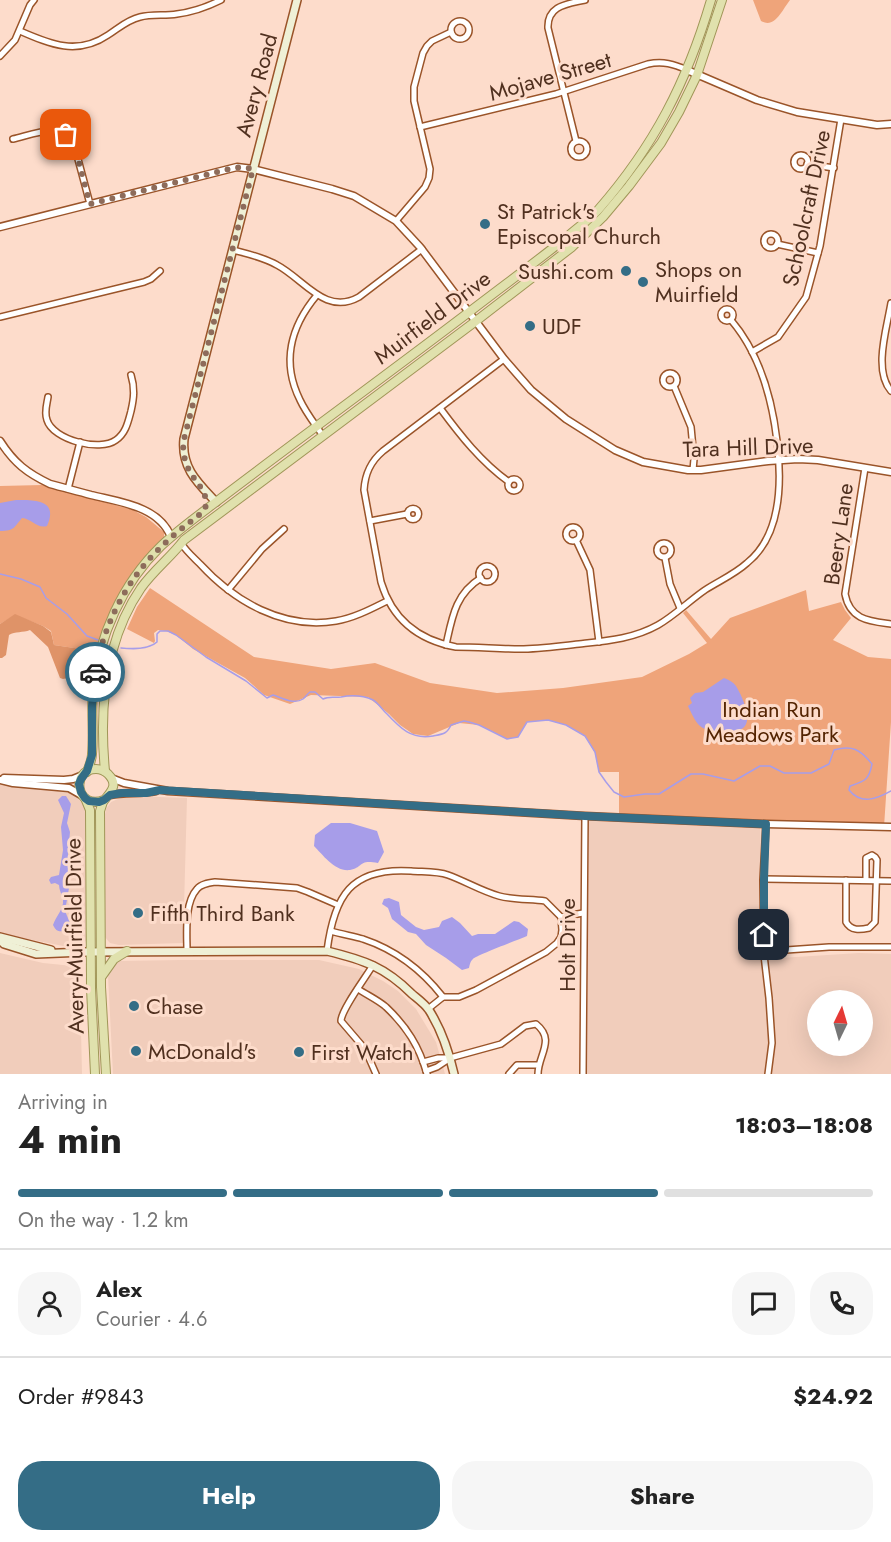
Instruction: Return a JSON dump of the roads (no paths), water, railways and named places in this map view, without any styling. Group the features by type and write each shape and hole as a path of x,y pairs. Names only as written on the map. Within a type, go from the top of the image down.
{"main road":[{"name":"Avery Road","path":"206,509 207,503 202,489 188,467 184,455 184,439 297,0"},
{"name":"Muirfield Drive","path":"206,509 531,266 596,212 652,138 670,107 687,70 711,0"},
{"name":"Muirfield Drive","path":"181,543 476,321 572,247 603,218 661,142 679,112 698,75 722,0"},
{"name":"Avery Road","path":"202,489 216,502"},
{"path":"135,590 160,559 193,527 213,512 216,502"},
{"path":"171,537 171,543 141,576 118,621 103,701 105,771 111,778 113,787 107,798 94,802 84,797 79,784 92,755 94,678 105,634 128,587 147,562 171,537 206,509"},
{"path":"115,639 141,588 157,567 181,543"},
{"path":"85,773 96,769 105,771"},
{"name":"Avery-Muirfield Drive","path":"84,797 90,810 91,988 95,1074"},
{"name":"Avery-Muirfield Drive","path":"106,1074 101,977 100,811 107,798"},
{"path":"0,938 56,952 327,951 351,957 394,976 428,1009 441,1034 454,1074"},
{"path":"101,977 114,959 127,951"}],"street":[{"path":"0,56 8,49 20,31 34,0"},
{"path":"20,31 53,44 80,46 97,41 132,19 188,12 221,0"},
{"path":"576,141 548,21 550,14 564,5 585,0"},
{"path":"544,10 550,14"},
{"path":"396,221 425,187 429,178 430,169 414,101 414,87 423,53 432,41 451,32"},
{"name":"Mojave Street","path":"420,127 564,91 648,64 659,62 687,70"},
{"path":"687,70 757,100 797,112 877,125 891,124"},
{"name":"Schoolcraft Drive","path":"753,352 778,337 806,297 818,253 841,119"},
{"path":"13,139 48,131 58,131 66,135 73,142 90,204"},
{"path":"807,164 834,168"},
{"name":"Tara Hill Drive","path":"0,227 233,168 253,169 332,189 354,196 396,221 422,249 504,359 539,398 595,439 615,450 643,462 693,470 805,459 891,472"},
{"path":"777,244 818,253"},
{"path":"232,250 276,264 302,281 317,295 340,303 353,300 422,249"},
{"path":"0,317 144,282 160,271"},
{"path":"317,295 299,320 292,341 290,358 291,377 295,390 304,408 324,436"},
{"path":"891,303 882,357 882,373 891,392"},
{"path":"504,359 383,451 371,464 364,490 381,582 387,601 409,627 438,643 456,647 522,649 629,637 658,625 690,600 748,563 762,547 772,530 779,487 780,460 775,418 765,381 753,352 731,320"},
{"path":"48,397 46,418 52,428 65,438 96,446 104,445 118,439 128,423 134,396 131,375"},
{"path":"674,386 691,427 693,470"},
{"path":"440,408 470,447 509,482"},
{"path":"0,441 24,470 44,481 68,489 138,507 162,523 171,537"},
{"path":"68,489 80,442"},
{"name":"Beery Lane","path":"865,468 845,594 853,612 862,618 891,624"},
{"path":"370,521 408,514"},
{"path":"228,590 262,549 284,530"},
{"path":"576,540 590,570 599,642"},
{"path":"181,543 208,573 228,590 262,611 285,619 308,622 335,621 348,618 387,601"},
{"path":"665,558 670,584 680,609"},
{"path":"446,645 459,600 468,587 481,578"},
{"path":"0,779 64,780 74,779 85,773"},
{"path":"111,778 160,790 585,816 891,827"},
{"path":"0,779 13,783 65,788 84,797"},
{"path":"107,798 122,793 146,793 160,790"},
{"name":"Holt Drive","path":"583,1074 585,816"},
{"path":"766,824 764,955 772,1043 768,1074"},
{"path":"846,880 846,922 855,929 869,928 875,922 877,860 872,855 866,858 866,880"},
{"path":"327,951 338,905 346,891 359,880 383,872 445,874 500,897 545,901 561,917 561,937 546,952 476,990 459,997 443,997 428,1009"},
{"path":"764,879 891,881"},
{"path":"187,951 189,903 197,888 205,884 215,882 297,888 338,905"},
{"path":"561,917 583,913"},
{"path":"330,931 364,940 394,953 421,973 443,997"},
{"path":"764,955 772,951 830,947 891,947"},
{"path":"373,965 346,1007 341,1022 364,1049 376,1074"},
{"path":"358,989 385,1006 412,1036 426,1073 450,1058"},
{"path":"423,1062 450,1058 501,1044 525,1026 536,1024 545,1036 546,1046 538,1065 538,1074"},
{"path":"509,1074 517,1065 538,1065"}],"waterway":[{"path":"0,574 40,587 46,598 67,614 87,636 98,640"},
{"path":"121,648 145,648 157,642 157,634 160,631 168,631 246,681 267,698 273,695 299,701 310,692 315,692 323,699 365,697 377,703 406,732 418,736 442,734 451,725 464,721 479,725 507,739 518,737 527,722 548,720 566,725 585,736 595,752 599,772 614,792 624,797 659,794 691,774 703,774 734,781 760,766 770,766 784,773 811,773 829,764 834,750 846,748 851,748 864,755 872,764 866,779 850,786 849,790 854,795 869,799 891,791"}],"place":[{"name":"St Patrick's Episcopal Church","path":"485,224"},
{"name":"Sushi.com","path":"626,271"},
{"name":"Shops on Muirfield","path":"643,282"},
{"name":"UDF","path":"530,326"},
{"name":"Fifth Third Bank","path":"138,913"},
{"name":"Chase","path":"134,1006"},
{"name":"McDonald's","path":"136,1051"},
{"name":"First Watch","path":"299,1052"}],"park label":[{"name":"Indian Run Meadows Park","path":"772,722"}]}
